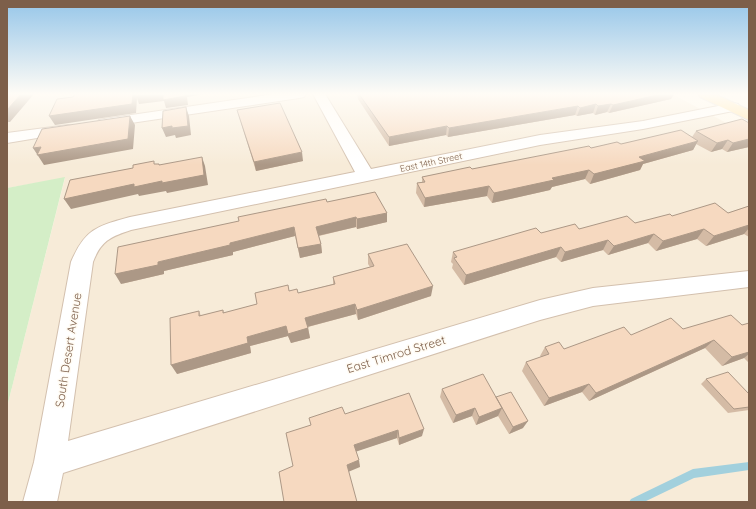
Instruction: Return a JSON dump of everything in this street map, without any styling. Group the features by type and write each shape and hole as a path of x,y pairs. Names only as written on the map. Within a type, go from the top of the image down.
{"street":[{"path":"94,125 142,118"},
{"path":"333,118 366,176"},
{"name":"East 14th Street","path":"130,224 540,140 644,125 670,118"},
{"path":"7,138 78,127"},
{"name":"South Desert Avenue","path":"40,502 50,462 82,262 88,247 102,235 116,227 130,224"},
{"name":"East Timrod Street","path":"50,462 540,310 593,298 749,279"}],"shaded area":[{"path":"7,118 717,118 749,135 749,502 7,502 7,407 65,178 7,188"}],"green space":[{"path":"65,177 7,407 7,188"}],"building":[{"path":"118,118 130,118 128,139 37,155 41,147 33,148 42,129"},
{"path":"163,118 187,118 188,126 172,128 172,126 162,128"},
{"path":"240,118 287,118 302,152 254,162"},
{"path":"376,118 509,118 449,128 447,126 389,137"},
{"path":"742,119 749,123 749,139 733,143 728,140 717,143 696,131"},
{"path":"681,130 698,141 639,157 645,161 594,174 589,170 552,178 554,180 494,193 489,186 425,198 417,183 425,182 422,177 470,167 472,169 589,146 591,148 617,142 621,144"},
{"path":"202,157 204,175 134,187 134,184 64,199 70,180 133,168 133,165 154,161 154,164 159,165"},
{"path":"375,192 387,213 357,219 356,217 316,227 321,244 298,248 294,227 230,243 230,245 158,262 158,265 115,274 118,247 239,221 238,217 326,199 327,202"},
{"path":"715,203 728,213 749,206 749,225 714,236 704,229 663,241 654,234 614,246 608,240 565,252 561,247 466,275 454,258 457,257 453,252 536,228 541,233 575,224 579,229 627,216 635,223 670,214 672,216"},
{"path":"407,244 433,286 357,310 355,304 305,318 308,328 288,334 286,326 247,337 248,343 171,365 170,318 199,311 199,316 223,310 223,313 257,304 255,293 288,285 289,291 297,289 298,293 335,284 333,277 374,266 368,254"},
{"path":"731,315 742,325 749,323 749,352 732,357 714,340 596,393 589,384 549,398 526,362 549,354 545,347 559,342 564,349 624,327 631,335 671,318 683,329"},
{"path":"728,372 749,394 749,407 734,409 706,379"},
{"path":"483,374 502,408 479,417 475,408 456,415 442,389"},
{"path":"511,392 528,421 513,427 496,397"},
{"path":"409,393 424,429 399,438 398,430 354,445 359,460 347,465 357,502 284,502 279,472 293,466 286,433 311,425 309,418 342,407 345,414"}],"waterway":[{"path":"634,502 693,474 749,466"}]}
